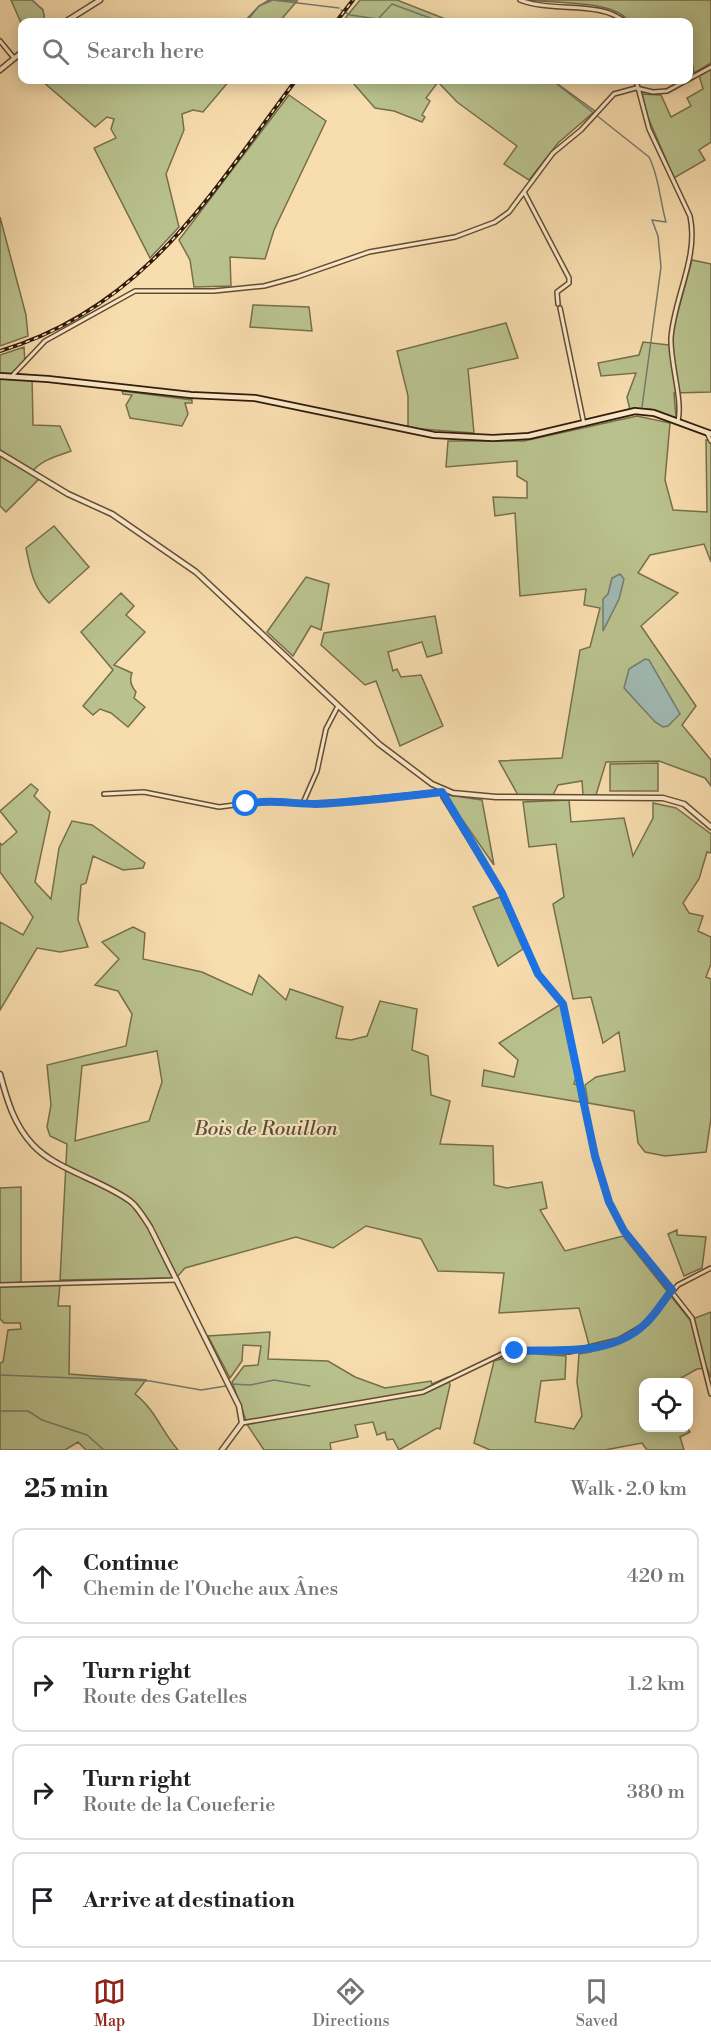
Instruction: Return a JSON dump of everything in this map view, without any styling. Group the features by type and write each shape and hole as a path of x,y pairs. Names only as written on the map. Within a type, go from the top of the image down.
{"main road":[{"path":"0,376 200,396 243,397 278,402 403,431 434,435 493,438 530,436 635,411 654,413 709,433"}],"street":[{"path":"71,18 100,0"},
{"path":"520,0 535,4 603,7 615,12 621,18"},
{"path":"0,41 14,58"},
{"path":"0,70 18,55"},
{"path":"693,77 711,67"},
{"path":"637,84 649,129 690,216 692,230 693,244 675,308 671,339 678,421"},
{"path":"12,376 45,341 90,318 128,294 148,290 230,290 281,282 369,252 463,235 500,220 553,153 581,130 614,94 638,89 667,91 680,84"},
{"path":"524,192 570,278 569,282 557,292 584,424"},
{"path":"709,433 711,441"},
{"path":"0,453 68,494 112,514 196,572 390,754 442,791 502,893 538,974 563,1004 595,1156 609,1202 624,1231 672,1290 694,1324 711,1394"},
{"path":"303,804 318,771 326,729 339,704"},
{"path":"104,794 144,792 219,807 274,800 303,804 400,798 442,791 496,797 663,798 684,804 711,827"},
{"path":"0,1074 10,1110 33,1145 45,1155 113,1190 132,1203 150,1227 239,1406 242,1423"},
{"path":"222,1450 242,1423 423,1392 504,1353 526,1350 569,1352 599,1346 632,1333 644,1325 672,1290 692,1275 711,1268"},
{"path":"0,1285 177,1280"}],"green space":[{"path":"11,0 32,0 43,10 44,18 19,18"},
{"path":"269,0 297,1 282,18 248,18 259,6"},
{"path":"360,0 397,0 443,18 345,18"},
{"path":"530,0 711,0 711,63 694,73 693,18 625,18 612,10 584,4"},
{"path":"711,69 711,142 699,150 705,160 674,178 647,115 642,94 661,95 671,117 691,106 687,98 703,89 699,75"},
{"path":"46,84 227,84 203,112 193,110 182,114 184,130 166,174 179,227 150,258 94,148 116,138 111,129 114,119 107,117 95,127"},
{"path":"354,84 436,84 426,98 430,101 422,115 425,117 422,122 394,111 375,108"},
{"path":"440,84 558,84 595,111 558,143 529,180 504,164 517,146 457,102"},
{"path":"289,95 326,121 274,230 265,259 230,257 231,286 194,287 190,260 179,240"},
{"path":"0,217 26,315 28,336 0,346"},
{"path":"692,260 711,264 711,392 674,393 676,418 651,409 630,410 627,397 636,373 601,376 598,363 639,355 643,342 669,345"},
{"path":"253,305 309,307 312,331 250,327"},
{"path":"506,323 518,358 468,369 474,433 408,428 408,396 397,351"},
{"path":"24,347 25,363 18,371 19,374 32,375 33,425 60,426 71,451 35,468 31,473 39,479 6,512 0,506 0,355"},
{"path":"122,391 192,400 192,403 185,403 188,414 182,426 130,418 126,405 132,395 123,394"},
{"path":"637,416 670,423 665,480 673,510 707,512 706,440 711,440 711,562 704,544 650,555 638,573 678,593 641,626 696,706 682,725 711,760 711,786 705,778 659,761 606,762 596,795 583,795 582,781 558,785 553,795 518,795 499,761 562,758 580,650 590,647 600,608 584,605 586,589 520,596 515,513 495,516 493,497 527,498 527,482 517,476 517,461 446,467 448,441 524,441"},
{"path":"54,526 89,567 49,603 36,584 26,548"},
{"path":"306,577 329,584 321,630 311,626 293,656 267,632"},
{"path":"121,593 134,606 126,615 145,632 114,665 132,673 131,683 136,692 134,698 145,707 128,727 111,713 100,709 93,715 83,706 113,670 81,632"},
{"path":"435,616 442,653 427,657 422,642 388,652 393,671 397,669 401,677 421,675 443,726 400,746 376,681 365,685 321,645 324,633"},
{"path":"658,763 658,791 610,791 610,764"},
{"path":"31,784 38,790 34,796 50,812 35,882 51,899 59,848 72,821 92,825 145,863 143,868 123,870 93,856 86,883 81,885 78,920 88,947 60,952 37,948 0,1010 0,922 23,935 33,917 0,872 0,843 2,845 17,832 0,811"},
{"path":"448,795 482,800 494,865 447,798"},
{"path":"569,800 571,822 624,818 633,856 653,818 653,803 676,808 711,834 711,853 707,852 699,879 683,903 689,913 703,916 698,931 711,937 711,964 706,977 711,979 711,1118 706,1152 665,1156 645,1152 638,1143 634,1111 588,1103 585,1085 596,1077 625,1071 619,1032 603,1043 591,997 573,999 553,904 564,897 556,844 529,847 523,802"},
{"path":"500,897 523,949 498,966 473,907"},
{"name":"Bois de Rouillon","path":"133,927 145,933 143,959 202,972 252,995 259,975 286,1000 290,989 343,1007 336,1038 351,1040 367,1036 380,1001 417,1009 412,1050 428,1056 431,1095 450,1101 440,1144 493,1146 494,1185 507,1188 542,1182 547,1208 540,1210 565,1251 623,1236 690,1320 711,1312 711,1378 707,1368 697,1369 681,1378 639,1378 639,1432 690,1432 680,1437 684,1450 647,1450 642,1443 605,1450 490,1450 474,1443 494,1361 523,1353 566,1356 565,1379 541,1381 535,1422 574,1429 582,1416 577,1382 579,1354 591,1352 579,1308 499,1313 504,1273 438,1271 421,1239 366,1226 333,1248 296,1237 185,1268 176,1278 60,1280 67,1144 50,1136 47,1127 51,1105 47,1065 126,1046 132,1014 118,991 95,985 119,959 102,942","holes":["157,1051 162,1082 149,1121 75,1141 82,1066"]},
{"path":"561,1004 578,1081 575,1080 574,1084 578,1085 580,1102 482,1086 484,1070 514,1077 518,1060 499,1043"},
{"path":"21,1187 21,1284 60,1284 58,1306 70,1306 69,1374 146,1380 135,1394 148,1407 178,1450 86,1450 78,1442 65,1450 0,1450 0,1363 3,1362 8,1330 21,1329 20,1323 4,1323 0,1319 0,1188"},
{"path":"677,1230 677,1235 706,1237 702,1268 684,1276 668,1234"},
{"path":"270,1332 268,1359 328,1361 355,1377 385,1388 431,1381 432,1384 448,1377 450,1385 440,1429 437,1428 399,1450 393,1439 387,1440 385,1432 377,1435 373,1422 355,1425 358,1437 330,1443 331,1450 264,1450 248,1426 232,1382 244,1366 258,1365 261,1346 243,1345 242,1361 230,1378 208,1336"}],"water":[{"path":"620,574 624,579 619,599 603,631 603,599 608,594 612,578"},
{"path":"645,659 649,660 680,714 668,726 663,727 655,722 624,688 629,669"}],"waterway":[{"path":"32,0 43,10 44,18"},
{"path":"249,18 259,6 273,0 339,8"},
{"path":"379,18 392,4 430,18"},
{"path":"341,10 350,15 371,18"},
{"path":"557,84 649,157 655,172 666,222 652,220 658,236 661,267 642,407"},
{"path":"0,1375 150,1381 201,1390 226,1386"},
{"path":"231,1384 250,1385 274,1380 310,1386"},
{"path":"0,1411 28,1411 42,1420 87,1435 104,1450"}],"railway":[{"path":"339,18 353,0"},
{"path":"0,351 51,331 96,306 135,276 170,242 203,204 293,84"}],"route":[{"path":"246,804 274,800 303,804 340,802 442,792 502,893 538,974 563,1004 595,1156 609,1202 624,1231 672,1290 644,1325 618,1340 569,1352 515,1351"}]}
